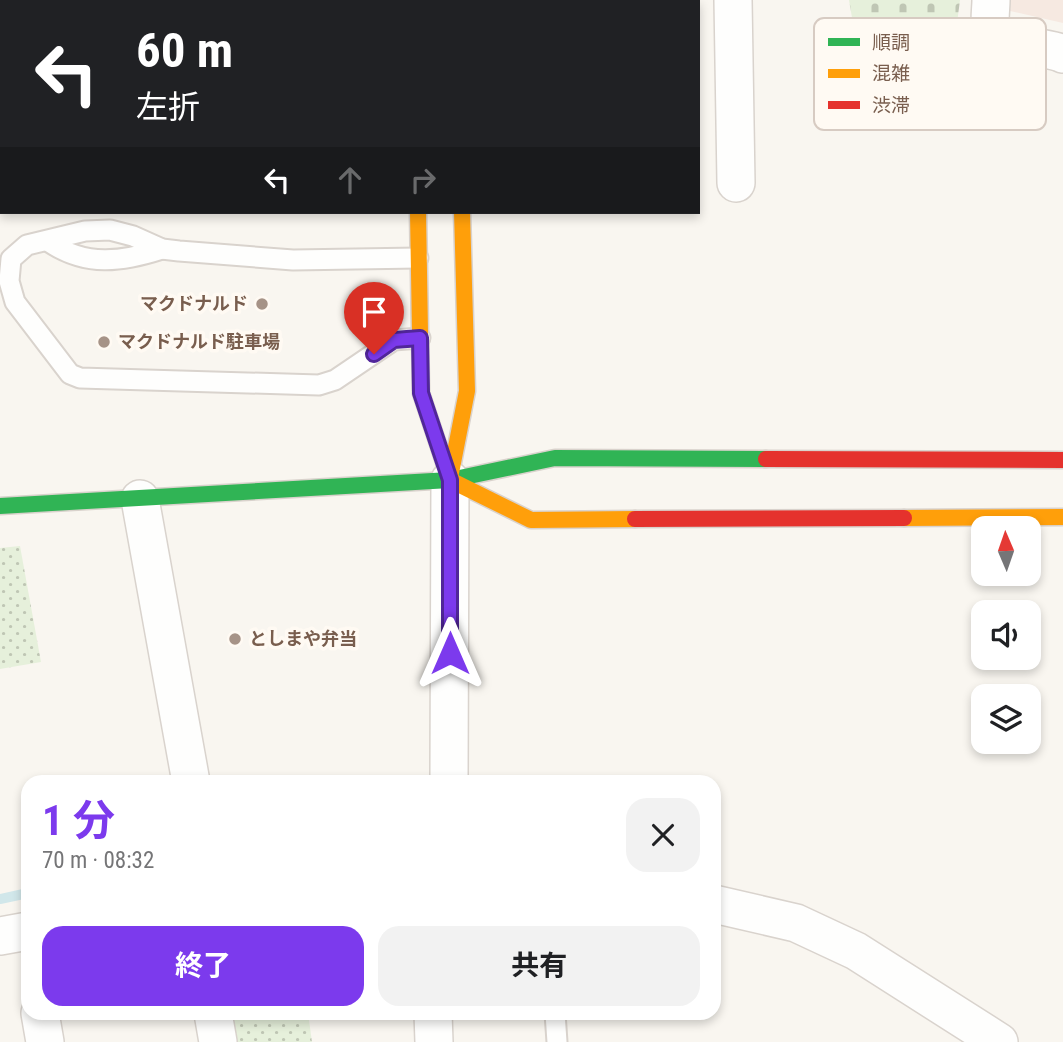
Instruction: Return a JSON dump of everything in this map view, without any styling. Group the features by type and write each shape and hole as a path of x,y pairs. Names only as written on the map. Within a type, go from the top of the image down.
{"street":[{"path":"733,0 736,183"},
{"path":"991,0 992,18"},
{"path":"1046,50 1063,54"},
{"path":"418,214 421,393 450,480 531,520 1063,517"},
{"path":"449,775 450,480 467,391 462,214"},
{"path":"0,506 450,480 555,458 1063,460"},
{"path":"139,499 190,775"},
{"path":"721,906 796,922 844,945 999,1042"},
{"path":"41,1020 45,1042"},
{"path":"214,1020 218,1042"},
{"path":"433,1020 434,1042"}],"lane":[{"path":"418,258 293,260 162,248 110,230 85,231 49,242 27,245 11,259 9,281 15,302 30,324 70,374 80,378 319,385 335,380 394,340 420,338"},
{"path":"49,242 59,248 98,260 118,260 162,248"},
{"path":"556,1020 558,1042"}],"shaded area":[{"path":"1009,0 1063,0 1063,23 1046,18 1010,11"}],"green space":[{"path":"849,0 960,0 958,18 852,18"},
{"path":"20,546 41,662 0,669 0,548"},
{"path":"231,1020 309,1020 312,1042 235,1042"}],"waterway":[{"path":"0,899 21,894"}],"traffic: fast":[{"path":"0,506 450,480 555,458 766,459"}],"traffic: slow":[{"path":"418,214 421,393 450,480 531,520 635,519"},
{"path":"450,478 467,391 462,214"},
{"path":"904,518 1063,517"}],"traffic: jam":[{"path":"766,459 1063,460"},
{"path":"635,519 904,518"}],"place":[{"name":"マクドナルド","path":"262,304"},
{"name":"マクドナルド駐車場","path":"104,342"},
{"name":"としまや弁当","path":"235,639"}],"route":[{"path":"374,354 394,340 420,338 421,393 450,480 450,653"}]}
